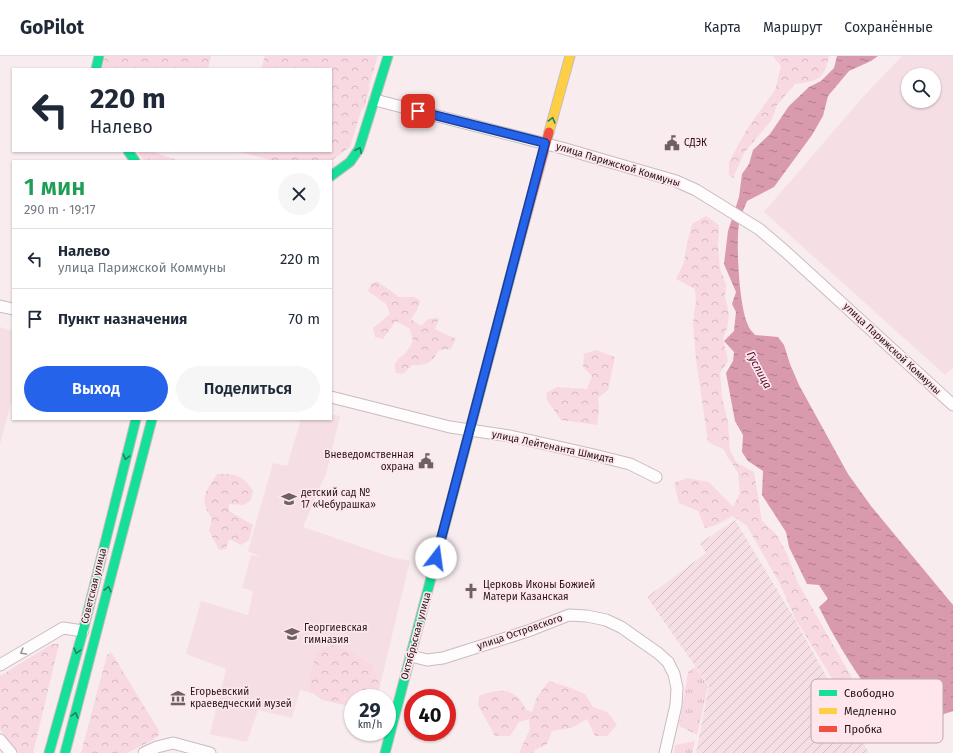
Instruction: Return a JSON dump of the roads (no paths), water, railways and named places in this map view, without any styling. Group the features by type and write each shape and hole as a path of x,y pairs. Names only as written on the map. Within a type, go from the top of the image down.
{"main road":[{"path":"96,68 99,56"},
{"path":"332,175 347,166 356,155 362,143 388,56"},
{"name":"Октябрьская улица","path":"385,753 545,143 570,56"},
{"name":"Советская улица","path":"49,753 83,631 136,420"},
{"name":"Советская улица","path":"65,753 152,420"}],"street":[{"name":"улица Парижской Коммуны","path":"375,100 545,143 676,181 696,190 713,202 759,229 953,405"},
{"path":"0,306 12,309"},
{"name":"улица Лейтенанта Шмидта","path":"332,397 450,427 510,436 594,455 630,464 656,477"},
{"name":"улица Островского","path":"411,656 427,660 442,658 569,615 588,616 606,620 621,626 658,653 668,662 674,674 677,688 676,705 665,753"},
{"path":"0,665 63,628 83,631"},
{"path":"0,740 11,753"},
{"path":"144,753 157,747 173,743 210,753"}],"water":[{"name":"Гуслица","path":"837,56 878,56 871,61 849,71 828,96 823,116 812,135 774,187 747,201 740,218 738,241 742,304 749,328 755,335 778,337 784,345 799,385 848,474 871,506 953,605 953,711 943,714 943,679 861,679 850,663 819,607 828,599 819,585 807,584 789,547 786,532 762,495 763,471 748,461 742,452 743,435 735,421 726,373 733,361 734,352 724,341 734,331 736,312 732,304 736,292 724,264 728,231 739,197 742,174 749,164 753,150 770,134 789,106 809,87 821,81 834,68"}],"place":[{"name":"СДЭК","path":"672,143"},
{"name":"Вневедомственная охрана","path":"426,461"},
{"name":"детский сад № 17 «Чебурашка»","path":"289,499"},
{"name":"Церковь Иконы Божией Матери Казанская","path":"471,591"},
{"name":"Георгиевская гимназия","path":"292,634"},
{"name":"Егорьевский краеведческий музей","path":"178,698"}]}
